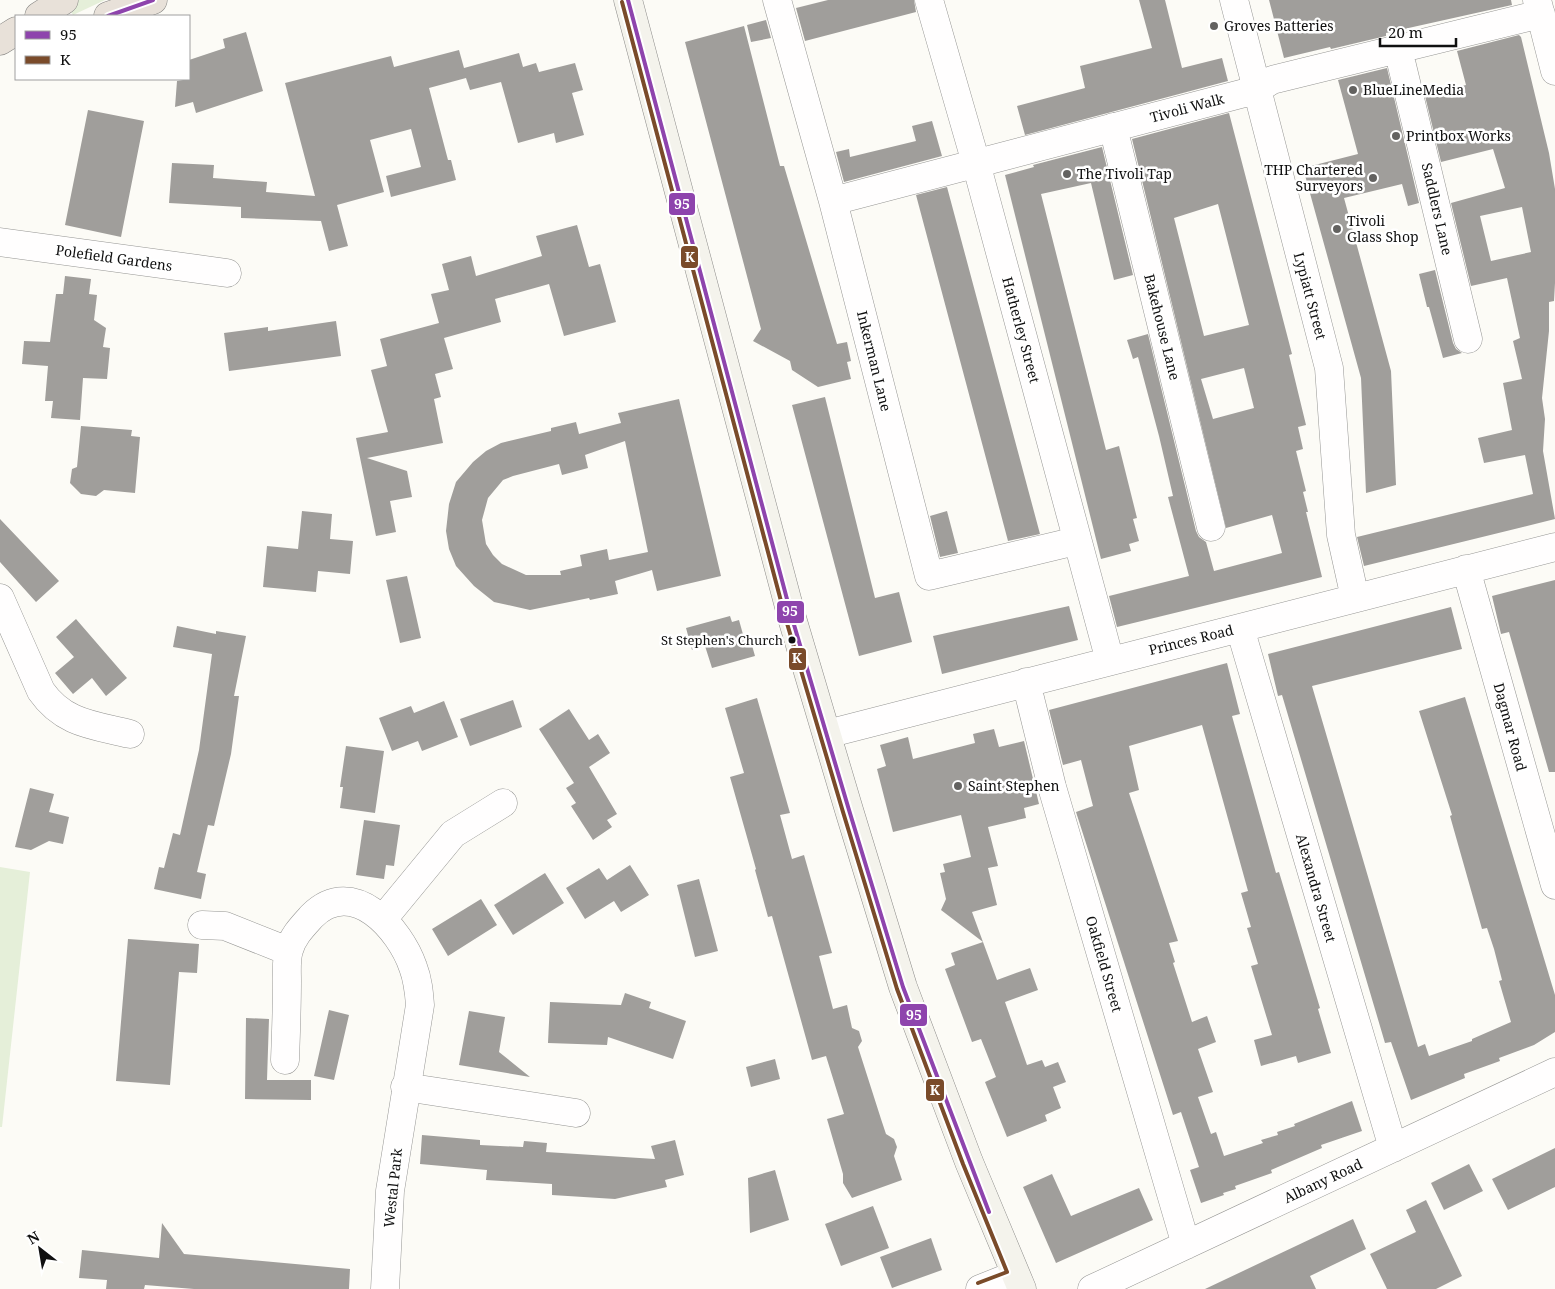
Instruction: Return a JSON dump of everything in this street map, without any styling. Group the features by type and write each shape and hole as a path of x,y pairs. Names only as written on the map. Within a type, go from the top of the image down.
{"highway":[{"path":"41,15 64,0"},
{"path":"111,15 153,0"},
{"path":"0,41 15,32"},
{"path":"0,52 15,46"}],"street":[{"path":"628,0 792,618 903,987 969,1162 1019,1282 980,1289"},
{"name":"Inkerman Lane","path":"778,0 833,201 930,576 1076,541"},
{"name":"Hatherley Street","path":"929,0 976,163 1076,541 1110,661"},
{"name":"Lypiatt Street","path":"1234,0 1329,368 1341,535 1355,598"},
{"path":"1539,7 1555,71"},
{"name":"Tivoli Walk","path":"833,201 1256,90 1272,80 1398,49 1539,7"},
{"name":"Saddlers Lane","path":"1398,49 1468,339"},
{"name":"Bakehouse Lane","path":"1113,127 1211,527"},
{"name":"Polefield Gardens","path":"0,242 227,273"},
{"name":"Princes Road","path":"827,734 1555,547"},
{"name":"Dagmar Road","path":"1466,570 1555,885"},
{"path":"0,598 41,691 49,702 59,712 72,718 130,734"},
{"name":"Alexandra Street","path":"1240,628 1393,1148"},
{"name":"Oakfield Street","path":"1026,682 1052,787 1186,1245"},
{"path":"383,919 453,834 503,803"},
{"name":"Westal Park","path":"285,1060 288,952 296,933 317,911 327,905 350,902 362,905 383,919 405,949 418,985 420,1005 405,1087 390,1191 385,1289"},
{"path":"202,925 225,926 288,952"},
{"name":"Albany Road","path":"1092,1289 1555,1072"},
{"path":"405,1087 576,1113"}],"green space":[{"path":"79,0 105,0 73,15 68,5"},
{"path":"0,867 30,872 2,1127 0,1127"}],"building":[{"path":"828,0 914,0 916,12 805,41 796,8"},
{"path":"1139,0 1165,0 1182,68 1222,58 1228,81 1025,135 1017,106 1085,88 1080,66 1152,48"},
{"path":"1269,0 1511,0 1512,5 1386,33 1386,36 1331,49 1330,47 1284,58"},
{"path":"766,20 771,38 751,42 747,25"},
{"path":"744,26 780,166 784,166 837,344 847,342 851,361 847,362 851,379 818,387 792,370 790,361 753,341 761,329 685,42"},
{"path":"246,32 263,91 196,113 193,102 175,107 177,81 190,80 190,60 225,48 223,39"},
{"path":"1519,35 1521,37 1549,153 1555,189 1555,283 1554,301 1549,302 1549,331 1542,398 1545,419 1543,451 1555,519 1364,566 1357,537 1533,494 1525,455 1484,463 1478,438 1512,430 1503,383 1522,379 1513,341 1520,338 1507,278 1471,286 1451,203 1505,188 1493,149 1441,162 1425,96 1466,85 1457,51","holes":["1522,207 1531,252 1491,261 1480,216"]},
{"path":"459,50 464,68 519,53 523,67 536,63 539,72 575,63 583,90 572,93 584,135 556,143 554,133 518,143 501,82 470,90 466,78 429,88 448,160 451,160 456,180 391,197 386,176 421,167 411,129 370,140 384,192 337,205 348,246 329,251 321,221 241,218 241,207 169,203 172,163 214,165 213,178 267,182 266,192 315,196 285,83 391,56 394,67"},
{"path":"1387,68 1419,203 1408,206 1402,184 1344,198 1391,371 1396,485 1366,493 1361,378 1303,168 1358,154 1338,80"},
{"path":"88,110 144,121 121,237 65,225"},
{"path":"1229,113 1292,354 1289,355 1306,425 1298,427 1303,449 1296,451 1306,491 1303,492 1308,512 1306,512 1322,577 1117,627 1109,596 1189,576 1168,497 1173,496 1159,436 1138,357 1133,359 1127,340 1148,334 1196,531 1199,537 1206,542 1214,571 1282,553 1272,515 1226,528 1132,139","holes":["1218,204 1249,325 1204,336 1174,218","1244,368 1254,408 1213,419 1201,379"]},
{"path":"932,121 942,156 844,182 836,152 849,149 850,157 916,141 912,126"},
{"path":"1102,147 1133,275 1114,280 1091,183 1041,194 1106,450 1119,446 1137,518 1133,519 1139,541 1129,544 1131,551 1101,559 1005,175 1034,167 1033,165"},
{"path":"947,187 1040,534 1008,541 916,195"},
{"path":"577,225 589,267 600,264 616,322 564,336 549,284 495,299 501,322 444,338 453,369 435,374 441,397 434,399 443,443 367,458 407,471 412,497 390,501 396,532 376,536 356,438 388,432 371,370 387,366 380,339 439,323 431,294 449,290 442,264 471,256 476,276 542,256 536,236"},
{"path":"1435,270 1453,343 1456,349 1462,353 1443,358 1419,274"},
{"path":"65,276 91,279 89,294 97,295 94,320 106,328 103,347 110,348 107,379 83,378 80,420 51,418 53,401 45,401 48,366 22,364 24,341 50,342 56,294 63,294"},
{"path":"336,321 341,356 229,371 224,333 268,327 268,331"},
{"path":"825,397 875,598 899,592 912,642 859,656 792,405"},
{"path":"679,399 721,576 657,591 652,570 615,581 618,594 590,600 589,598 530,610 494,602 474,586 456,566 449,549 446,531 449,504 456,482 473,462 486,451 501,443 551,431 551,428 576,422 579,434 621,423 618,413","holes":["625,441 648,552 609,560 607,549 580,555 582,566 560,571 561,575 526,575 502,564 493,555 486,544 482,520 488,498 503,480 559,464 562,475 588,468 585,455"]},
{"path":"81,426 132,430 131,436 140,437 135,493 104,490 96,496 81,494 70,483 72,469 77,467"},
{"path":"302,511 332,514 330,539 353,541 350,574 318,571 316,592 263,587 267,546 298,549"},
{"path":"947,511 958,553 940,557 930,516"},
{"path":"0,519 59,581 36,602 0,562"},
{"path":"407,576 421,638 400,643 386,580"},
{"path":"1555,580 1555,772 1549,772 1509,632 1501,634 1492,596"},
{"path":"1069,606 1078,640 942,674 933,636"},
{"path":"1451,607 1462,649 1312,686 1418,1047 1425,1044 1429,1056 1472,1041 1472,1039 1511,1022 1499,981 1502,980 1494,949 1487,928 1482,929 1450,816 1452,815 1419,711 1465,697 1555,995 1555,1032 1534,1045 1499,1058 1500,1061 1464,1074 1465,1078 1411,1100 1391,1042 1385,1043 1282,695 1278,696 1268,654"},
{"path":"730,616 732,622 739,620 744,638 751,642 755,656 712,668 705,646 692,650 686,628"},
{"path":"76,619 127,678 106,696 92,678 73,694 55,673 74,657 56,637"},
{"path":"177,626 216,634 216,631 246,636 234,696 239,696 231,754 214,826 208,825 197,872 206,874 201,899 154,889 159,867 164,868 173,833 180,835 199,750 212,654 173,647"},
{"path":"1227,663 1240,714 1232,716 1276,873 1279,872 1320,1008 1318,1009 1331,1053 1298,1063 1296,1056 1261,1066 1254,1040 1272,1035 1251,966 1258,964 1247,928 1251,927 1241,893 1248,891 1202,725 1129,746 1139,790 1129,793 1178,941 1169,943 1175,962 1173,963 1192,1022 1207,1016 1216,1042 1198,1049 1213,1092 1198,1097 1211,1134 1216,1132 1224,1156 1263,1143 1261,1140 1278,1135 1277,1132 1352,1101 1362,1131 1321,1145 1322,1148 1271,1170 1272,1173 1235,1186 1236,1189 1223,1193 1224,1195 1201,1203 1190,1170 1199,1167 1181,1112 1173,1115 1076,812 1093,806 1081,760 1063,765 1049,710"},
{"path":"757,698 790,813 780,815 792,859 804,855 832,953 819,956 833,1009 847,1005 852,1028 859,1031 862,1041 858,1047 886,1134 894,1139 897,1147 894,1156 902,1180 852,1198 843,1183 843,1174 827,1119 844,1114 826,1056 812,1060 772,916 768,917 730,777 744,773 725,708"},
{"path":"513,700 522,727 470,746 460,719"},
{"path":"444,701 458,737 422,751 418,741 392,751 379,718 411,706 414,713"},
{"path":"569,709 589,740 598,734 610,753 589,767 617,814 607,820 612,827 593,840 571,806 576,803 566,788 574,783 539,729"},
{"name":"Saint Stephen","path":"994,729 999,747 1024,741 1039,804 1024,808 1026,818 988,827 998,866 988,868 997,905 972,912 983,942 941,910 946,899 940,873 945,872 943,864 971,857 961,815 893,832 877,769 886,766 880,745 908,737 913,759 975,743 973,734"},
{"path":"346,746 384,751 375,813 340,808 343,787 340,787"},
{"path":"30,788 54,794 49,812 69,817 63,844 49,841 31,850 15,847"},
{"path":"364,820 400,825 394,866 386,865 384,879 356,875"},
{"path":"630,865 649,895 621,912 614,901 585,919 566,888 599,868 607,880"},
{"path":"545,873 564,903 513,935 494,905"},
{"path":"699,879 718,951 695,957 677,885"},
{"path":"481,899 497,925 448,956 432,929"},
{"path":"128,939 199,944 197,973 179,972 170,1085 116,1081"},
{"path":"983,942 997,980 1030,968 1038,990 1005,1002 1027,1065 1042,1060 1045,1067 1058,1062 1066,1082 1053,1087 1061,1108 1045,1115 1047,1121 1007,1137 985,1082 996,1077 981,1039 972,1042 945,969 955,965 951,953"},
{"path":"625,993 651,1002 649,1008 686,1021 673,1059 608,1037 607,1045 548,1043 550,1002 621,1005"},
{"path":"329,1010 349,1015 334,1080 314,1076"},
{"path":"469,1011 505,1017 499,1052 530,1077 459,1065"},
{"path":"246,1018 269,1019 267,1080 311,1080 311,1100 245,1099"},
{"path":"775,1059 780,1079 751,1087 746,1067"},
{"path":"422,1135 480,1140 480,1145 523,1147 524,1141 547,1143 546,1152 655,1159 651,1146 675,1140 684,1175 665,1180 667,1187 615,1199 552,1195 552,1184 486,1180 487,1170 420,1164"},
{"path":"1555,1148 1555,1187 1508,1210 1492,1179"},
{"path":"1469,1164 1483,1191 1444,1210 1431,1183"},
{"path":"775,1170 789,1220 750,1233 748,1178"},
{"path":"1052,1174 1071,1216 1139,1188 1153,1220 1056,1263 1023,1187"},
{"path":"1426,1200 1462,1276 1436,1289 1387,1289 1370,1254 1416,1232 1406,1210"},
{"path":"873,1206 889,1248 841,1266 825,1224"},
{"path":"1353,1219 1366,1249 1310,1276 1316,1289 1205,1289"},
{"path":"162,1223 184,1254 350,1269 349,1289 194,1289 145,1285 144,1289 106,1289 107,1280 79,1278 82,1250 159,1258"},
{"path":"931,1238 942,1270 892,1288 880,1257"}],"transit line":[{"name":"95","path":"111,15 153,0"},
{"name":"95","path":"628,0 792,618 849,810 903,987 989,1212"},
{"name":"K","path":"622,2 786,620 843,812 897,989 963,1164 1007,1272 978,1283"}],"place":[{"name":"Groves Batteries","path":"1214,26"},
{"name":"BlueLineMedia","path":"1353,90"},
{"name":"Printbox Works","path":"1396,136"},
{"name":"The Tivoli Tap","path":"1067,174"},
{"name":"THP Chartered Surveyors","path":"1373,178"},
{"name":"Tivoli Glass Shop","path":"1337,229"},
{"name":"St Stephen's Church","path":"792,640"},
{"name":"Saint Stephen","path":"958,786"}]}
